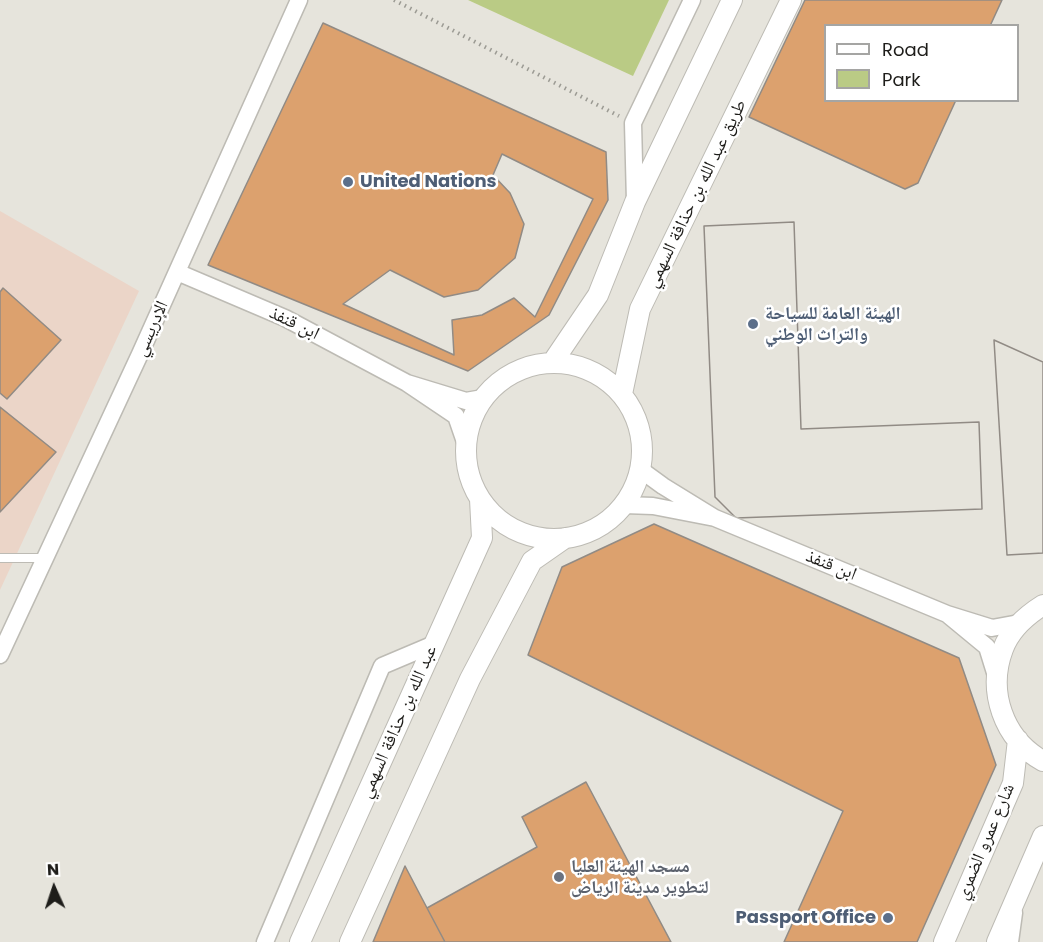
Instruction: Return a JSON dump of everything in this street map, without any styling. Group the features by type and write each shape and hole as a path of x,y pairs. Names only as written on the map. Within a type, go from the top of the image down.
{"street":[{"name":"الإدريسي","path":"0,655 177,272 299,0"},
{"path":"635,202 633,123 692,0"},
{"path":"552,363 598,295 635,202 732,0"},
{"name":"طريق عبد الله بن حذافة السهمي","path":"622,394 640,309 791,0"},
{"name":"ابن قنفذ","path":"177,272 285,318 407,383"},
{"path":"407,383 456,416 466,445 468,473 480,499 496,518 517,531 540,538 565,538 587,533 607,522 624,506 641,470 642,443 636,417 622,394 608,381 590,370 572,364 552,363 526,368 502,380 483,398 471,420 466,445"},
{"path":"407,383 466,401 483,398"},
{"path":"641,470 715,518"},
{"name":"عبد الله بن حذافة السهمي","path":"300,942 482,538 480,499"},
{"path":"624,506 653,506 715,518"},
{"name":"ابن قنفذ","path":"715,518 947,614"},
{"path":"350,942 470,679 532,561 565,538"},
{"path":"996,676 1004,648 1019,623 1043,604"},
{"path":"947,614 992,628 1019,623"},
{"path":"947,614 987,647 996,676 999,705 1011,733 1031,754 1043,761"},
{"path":"265,942 382,666 434,644"},
{"name":"شارع عمرو الضمري","path":"944,942 1013,783 1018,740"},
{"path":"997,942 1043,837"},
{"path":"1010,942 1016,899"}],"lane":[{"path":"0,558 45,558"}],"path":[{"path":"394,0 633,123"}],"shaded area":[{"path":"0,211 139,291 0,590"}],"green space":[{"path":"468,0 669,0 633,76"}],"building":[{"path":"805,0 1002,0 991,24 824,24 824,102 955,102 918,183 905,189 749,117"},
{"name":"United Nations","path":"323,23 606,152 608,200 549,315 468,371 208,265"},
{"path":"502,154 593,199 535,317 514,298 482,315 452,320 454,355 343,304 390,270 444,297 478,290 515,258 524,224 510,193 493,175"},
{"name":"الهيئة العامة للسياحة والتراث الوطني","path":"794,222 801,429 979,422 982,509 736,518 715,497 704,226"},
{"name":"الهيئة العامة للسياحة والتراث الوطني","path":"794,222 801,429 979,422 982,509 736,518 715,497 704,226"},
{"path":"3,288 61,340 7,399 0,393 0,292"},
{"path":"994,340 1043,362 1043,553 1007,555"},
{"path":"994,340 1043,362 1043,553 1007,555"},
{"path":"0,407 56,452 0,512"},
{"path":"654,524 959,658 996,765 917,942 784,942 843,811 528,655 562,567"},
{"name":"مسجد الهيئة العليا لتطوير مدينة الرياض","path":"586,782 671,942 445,942 427,908 537,847 522,817"},
{"path":"405,866 427,908 445,942 373,942"}],"place":[{"name":"United Nations","path":"348,182"},
{"name":"الهيئة العامة للسياحة والتراث الوطني","path":"753,324"},
{"name":"مسجد الهيئة العليا لتطوير مدينة الرياض","path":"559,877"},
{"name":"Passport Office","path":"888,918"}]}
